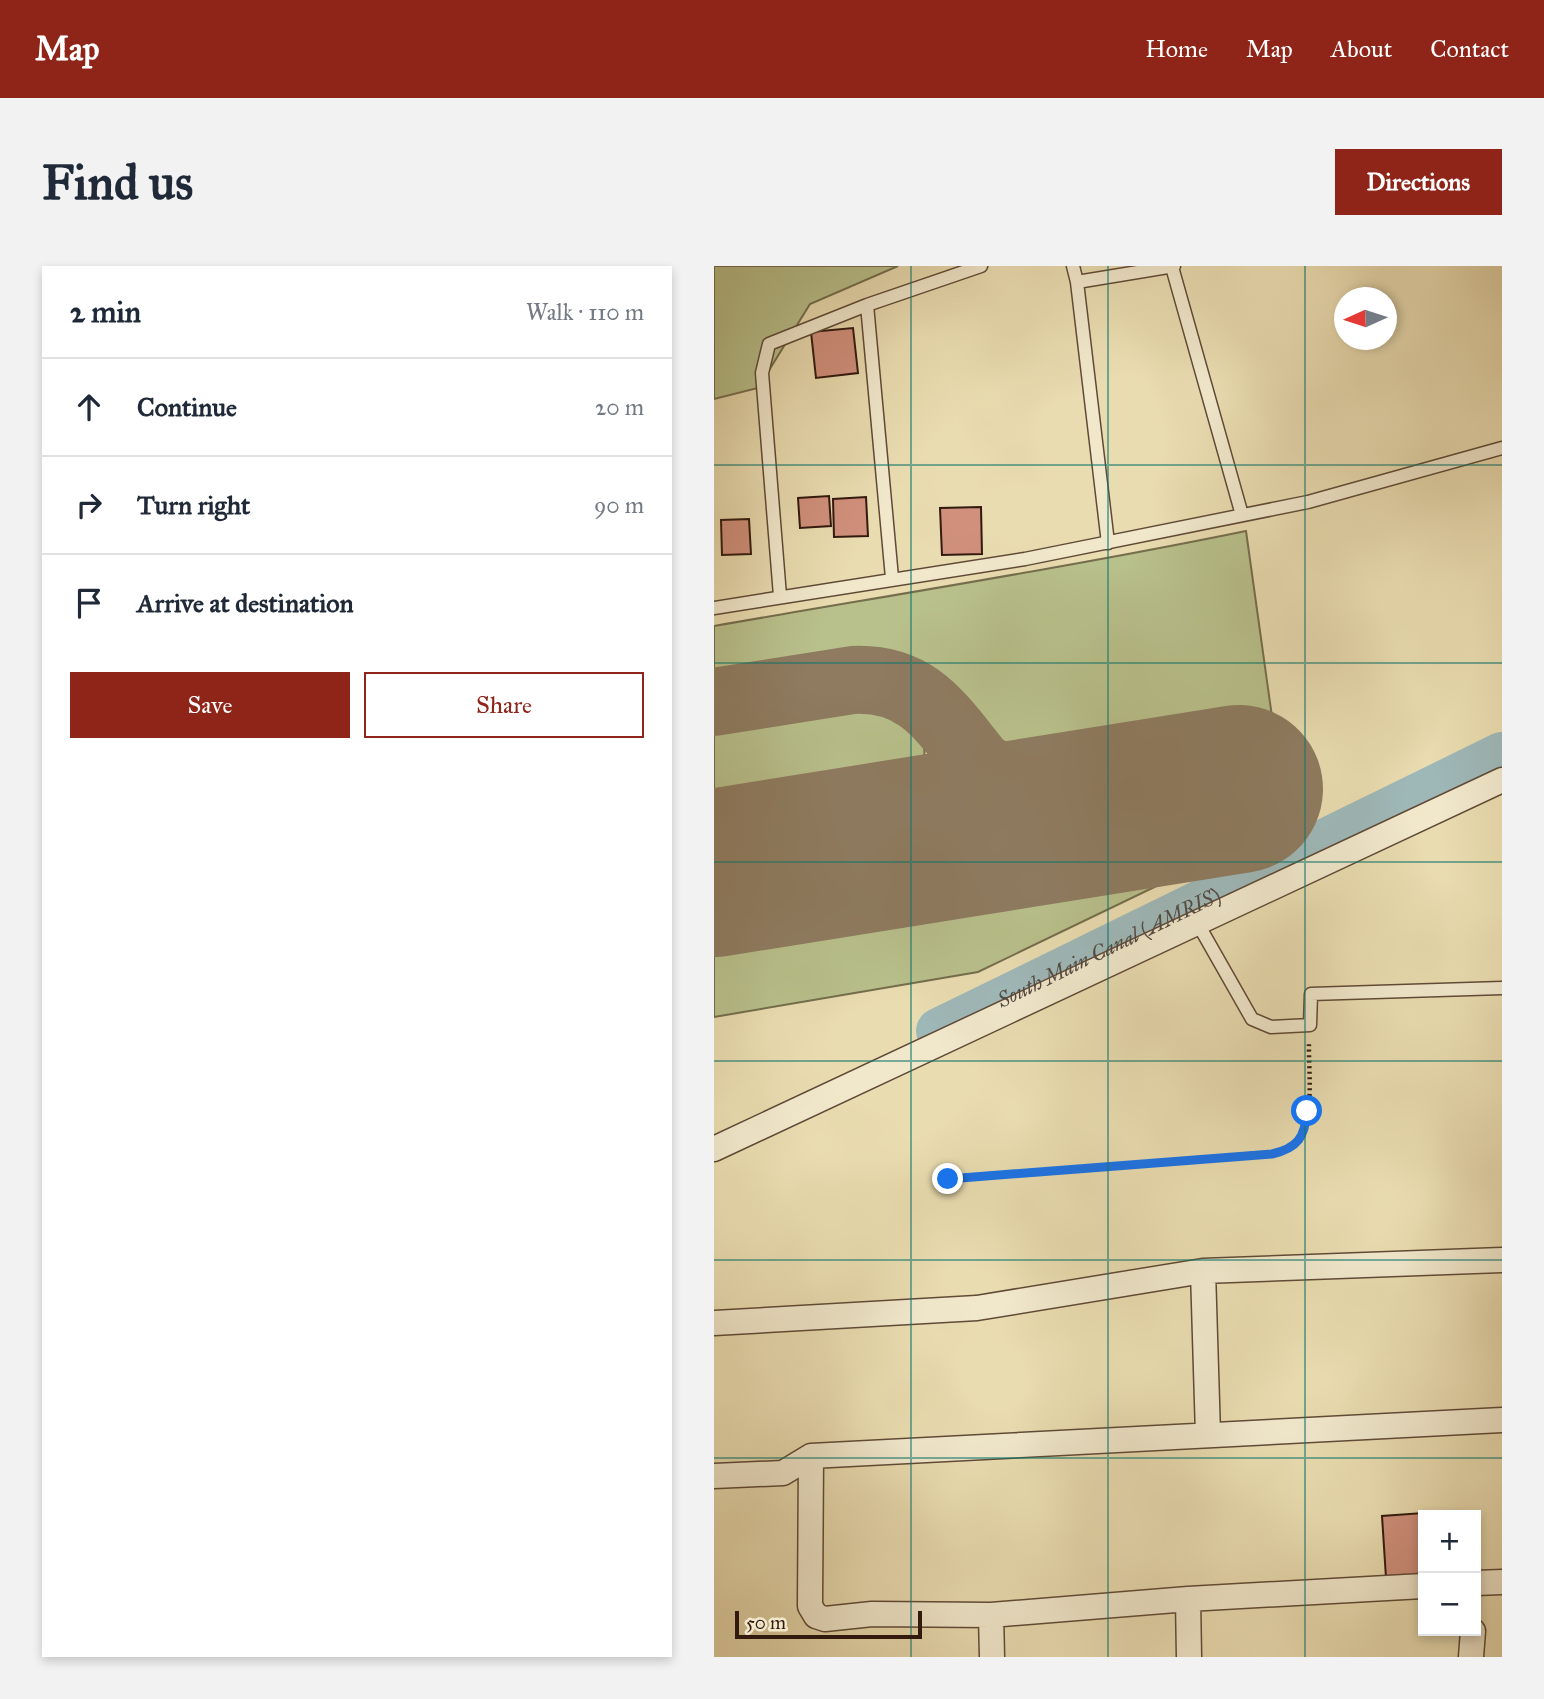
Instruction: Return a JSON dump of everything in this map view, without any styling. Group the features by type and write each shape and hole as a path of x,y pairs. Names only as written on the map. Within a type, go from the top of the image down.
{"street":[{"path":"714,1149 1502,780"},
{"path":"714,1323 977,1307 1203,1271 1502,1260"},
{"path":"1203,1271 1209,1435"},
{"path":"714,1476 783,1473 811,1456 1502,1420"},
{"path":"811,1456 810,1606 816,1616 825,1619 872,1614 991,1615 1188,1599 1418,1586"},
{"path":"1481,1583 1502,1582"},
{"path":"1188,1599 1189,1657"},
{"path":"991,1615 992,1657"},
{"path":"1471,1657 1473,1636"}],"lane":[{"path":"780,596 762,373 769,344 867,305 981,266"},
{"path":"1073,266 1108,542"},
{"path":"1077,282 1173,267 1242,515"},
{"path":"867,305 892,578"},
{"path":"714,608 1024,559 1308,502 1502,448"},
{"path":"1198,924 1252,1019 1272,1027 1310,1025 1311,994 1502,988"}],"path":[{"path":"948,1179 1286,1151 1299,1143 1306,1128 1310,1025"}],"green space":[{"path":"714,266 898,266 810,304 758,388 714,399"},
{"path":"1246,531 1273,724 1021,765 997,756 926,680 906,665 890,660 842,660 714,681 714,626 1047,569"},
{"path":"868,697 898,704 917,724 924,751 919,781 714,814 714,722"},
{"path":"1221,855 978,972 714,1017 714,935"}],"building":[{"path":"853,328 858,373 816,378 811,332"},
{"path":"829,496 831,526 800,528 798,498"},
{"path":"866,497 868,536 834,537 833,499"},
{"path":"981,507 982,554 942,555 940,508"},
{"path":"749,519 751,554 722,555 721,520"},
{"path":"1418,1513 1418,1575 1386,1578 1382,1516"}],"waterway":[{"name":"South Main Canal (AMRIS)","path":"939,1031 1502,755"}],"taxiway":[{"path":"714,702 853,680 876,681 912,693 927,704 980,765"},
{"path":"922,840 980,765 1059,818"}],"runway":[{"path":"714,873 1239,789"}],"route":[{"path":"948,1179 1272,1154 1286,1151 1299,1143 1306,1128 1307,1111"}]}
